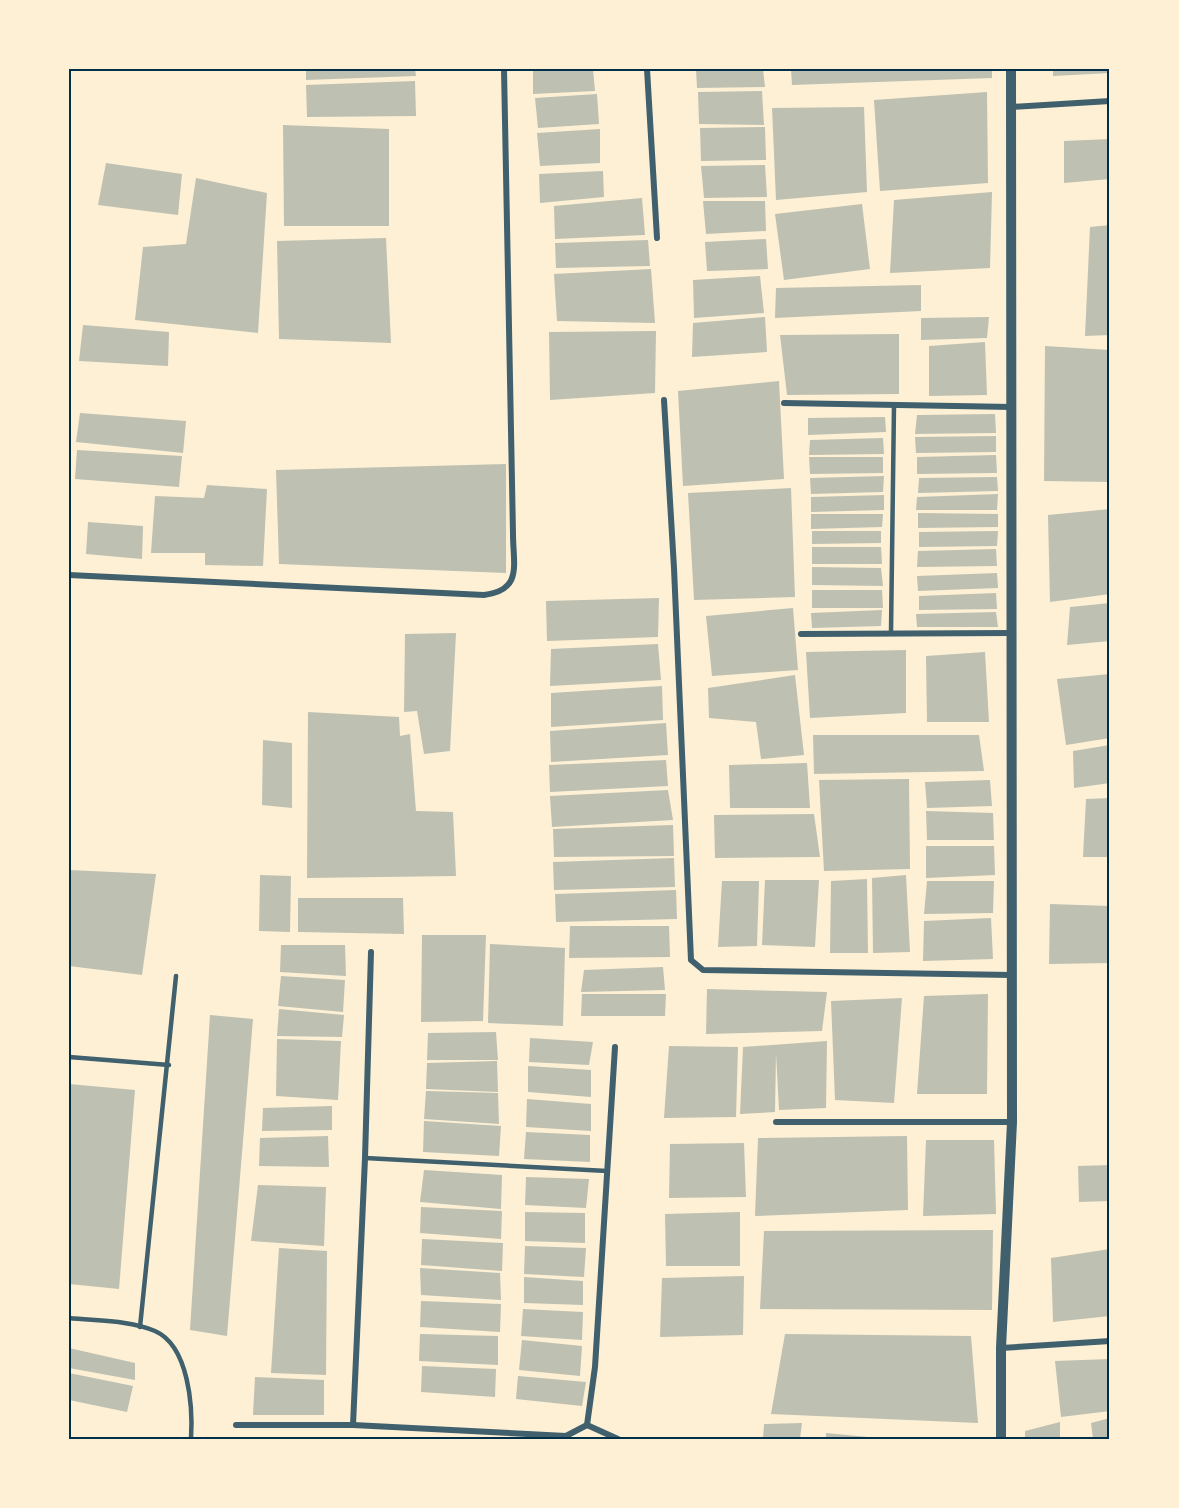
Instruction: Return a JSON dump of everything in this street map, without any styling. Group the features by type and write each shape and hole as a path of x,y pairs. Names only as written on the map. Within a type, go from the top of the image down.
{"street":[{"path":"69,575 484,595 502,593 509,585 513,576 504,69"},
{"path":"647,69 657,238"},
{"path":"1002,1439 1001,1348 1012,1122 1011,69"},
{"path":"1011,107 1110,101"},
{"path":"664,399 674,568 691,960 703,970 1012,975"},
{"path":"784,403 1012,407"},
{"path":"801,634 1013,633"},
{"path":"353,1425 365,1158 371,952"},
{"path":"587,1425 596,1367 615,1047"},
{"path":"776,1122 1012,1122"},
{"path":"1001,1348 1110,1341"},
{"path":"236,1425 353,1425 566,1436 587,1425"},
{"path":"587,1425 618,1439"}],"lane":[{"path":"891,633 894,405"},
{"path":"140,1327 169,1065 176,976"},
{"path":"69,1057 169,1065"},
{"path":"365,1158 607,1171"},
{"path":"69,1318 140,1327 156,1332 168,1340 180,1356 186,1376 191,1439"}],"building":[{"path":"306,69 415,69 416,76 306,80"},
{"path":"533,69 593,69 595,91 533,94"},
{"path":"696,69 763,69 765,87 697,88"},
{"path":"791,69 992,69 992,78 792,85"},
{"path":"1053,69 1110,69 1110,73 1053,76"},
{"path":"415,81 416,116 307,117 306,85"},
{"path":"762,91 764,125 699,124 698,92"},
{"path":"987,92 988,183 880,191 874,100"},
{"path":"597,94 599,124 538,128 535,98"},
{"path":"864,107 867,192 776,200 772,108"},
{"path":"283,125 389,129 389,226 284,226"},
{"path":"765,127 766,160 701,161 700,128"},
{"path":"600,129 600,163 540,166 537,133"},
{"path":"1110,139 1110,179 1064,183 1064,141"},
{"path":"106,163 182,174 178,215 98,205"},
{"path":"765,165 767,197 704,198 701,166"},
{"path":"603,171 604,197 540,203 539,174"},
{"path":"196,178 267,193 258,333 135,320 143,247 186,244"},
{"path":"992,192 990,268 890,273 894,200"},
{"path":"642,198 645,235 555,239 554,206"},
{"path":"703,201 765,201 766,231 706,234"},
{"path":"862,204 870,269 784,280 775,214"},
{"path":"1110,225 1110,335 1085,336 1090,227"},
{"path":"386,238 391,343 279,339 277,241"},
{"path":"766,239 768,269 707,271 705,242"},
{"path":"648,240 650,266 556,268 555,243"},
{"path":"651,269 655,323 557,321 554,274"},
{"path":"760,276 764,313 694,318 693,280"},
{"path":"921,285 921,311 775,318 776,288"},
{"path":"765,317 767,352 692,357 693,323"},
{"path":"989,317 987,338 921,340 921,318"},
{"path":"83,325 169,332 168,366 79,361"},
{"path":"656,331 655,393 550,400 549,332"},
{"path":"899,334 899,394 787,395 780,335"},
{"path":"985,342 987,395 929,396 929,346"},
{"path":"1045,346 1110,350 1110,482 1044,481"},
{"path":"779,381 784,479 683,486 678,391"},
{"path":"80,413 186,421 183,453 76,442"},
{"path":"995,414 996,433 915,434 917,415"},
{"path":"885,417 886,432 808,435 808,418"},
{"path":"996,436 996,452 916,453 915,437"},
{"path":"883,438 884,454 809,455 810,440"},
{"path":"77,450 182,456 179,487 75,479"},
{"path":"996,455 997,473 917,474 917,457"},
{"path":"809,457 883,457 883,473 810,474"},
{"path":"506,464 506,573 279,564 276,470"},
{"path":"884,476 883,492 811,494 810,478"},
{"path":"997,477 998,491 918,493 919,478"},
{"path":"207,485 267,489 263,566 205,565 205,553 151,553 155,496 204,498"},
{"path":"791,488 795,597 694,600 688,493"},
{"path":"998,494 997,510 916,510 917,497"},
{"path":"884,495 884,510 811,512 811,497"},
{"path":"1110,509 1110,594 1050,602 1048,515"},
{"path":"918,513 998,514 998,527 918,528"},
{"path":"811,514 883,514 882,527 811,529"},
{"path":"88,522 143,526 142,559 86,554"},
{"path":"812,531 881,531 881,543 812,544"},
{"path":"998,531 997,546 919,547 919,532"},
{"path":"812,547 881,547 882,564 812,564"},
{"path":"996,549 997,566 917,567 918,551"},
{"path":"812,567 881,568 883,586 812,585"},
{"path":"997,573 998,588 918,591 917,576"},
{"path":"812,590 882,590 883,608 812,608"},
{"path":"996,593 997,609 919,610 919,596"},
{"path":"659,598 658,637 547,641 546,601"},
{"path":"1110,603 1110,641 1067,645 1070,607"},
{"path":"793,608 798,670 712,676 706,616"},
{"path":"882,610 881,626 812,628 811,613"},
{"path":"996,612 998,627 917,627 916,614"},
{"path":"456,633 450,751 424,754 417,711 404,712 405,634"},
{"path":"658,644 661,680 550,686 551,649"},
{"path":"906,650 906,713 810,718 806,652"},
{"path":"985,652 989,722 927,722 926,656"},
{"path":"1110,674 1110,738 1066,745 1057,679"},
{"path":"795,675 804,755 761,759 756,722 709,718 708,688"},
{"path":"662,686 663,720 551,727 551,693"},
{"path":"308,712 399,717 400,736 410,734 416,811 453,812 456,876 307,878"},
{"path":"666,723 668,755 551,762 550,731"},
{"path":"813,735 979,735 984,771 814,774"},
{"path":"263,740 292,743 292,808 262,805"},
{"path":"1110,745 1110,783 1074,788 1073,751"},
{"path":"666,760 668,786 550,792 549,765"},
{"path":"807,763 810,808 730,808 729,765"},
{"path":"909,779 910,869 824,871 819,780"},
{"path":"990,780 992,806 927,808 925,782"},
{"path":"668,790 673,820 552,827 550,796"},
{"path":"1110,798 1110,857 1083,857 1086,799"},
{"path":"926,811 993,813 994,840 927,840"},
{"path":"814,814 820,857 715,858 714,815"},
{"path":"673,825 674,856 554,857 553,829"},
{"path":"926,846 994,846 995,875 926,878"},
{"path":"674,858 675,887 554,890 553,862"},
{"path":"69,870 156,874 142,975 69,966"},
{"path":"260,875 291,876 290,932 259,931"},
{"path":"906,875 910,952 873,953 872,878"},
{"path":"867,879 868,953 830,953 831,881"},
{"path":"765,880 819,880 815,947 762,945"},
{"path":"722,881 759,881 757,946 718,947"},
{"path":"927,881 994,881 993,913 924,914"},
{"path":"676,890 677,919 556,922 555,894"},
{"path":"298,898 403,898 404,934 298,932"},
{"path":"1050,904 1110,906 1110,963 1049,964"},
{"path":"991,918 993,959 923,961 924,921"},
{"path":"570,926 669,926 670,957 569,958"},
{"path":"422,935 486,935 483,1021 421,1022"},
{"path":"490,944 565,948 563,1026 488,1023"},
{"path":"281,945 345,945 346,976 280,972"},
{"path":"663,967 665,990 581,992 584,970"},
{"path":"281,976 345,980 343,1012 278,1006"},
{"path":"707,989 827,992 822,1031 706,1034"},
{"path":"582,994 666,994 665,1016 581,1016"},
{"path":"988,994 987,1094 917,1094 924,996"},
{"path":"902,998 894,1103 835,1100 831,1001"},
{"path":"279,1009 344,1015 342,1037 277,1036"},
{"path":"210,1015 253,1019 227,1336 190,1330"},
{"path":"496,1032 498,1060 427,1060 428,1033"},
{"path":"530,1038 593,1042 589,1065 529,1062"},
{"path":"277,1039 341,1041 338,1100 276,1096"},
{"path":"827,1041 826,1108 779,1110 776,1053 775,1112 740,1114 743,1047"},
{"path":"669,1046 738,1047 736,1117 664,1118"},
{"path":"497,1061 498,1092 426,1089 427,1063"},
{"path":"528,1066 591,1070 591,1097 528,1092"},
{"path":"69,1084 135,1090 119,1289 69,1284"},
{"path":"426,1091 498,1093 499,1124 424,1119"},
{"path":"527,1099 591,1104 591,1131 526,1127"},
{"path":"332,1106 332,1130 262,1131 263,1108"},
{"path":"424,1121 501,1126 499,1156 423,1152"},
{"path":"526,1132 590,1135 590,1162 524,1159"},
{"path":"328,1136 329,1167 259,1166 260,1138"},
{"path":"907,1136 908,1210 755,1216 758,1138"},
{"path":"926,1140 994,1140 996,1214 923,1216"},
{"path":"744,1143 746,1197 669,1198 670,1144"},
{"path":"1110,1165 1110,1201 1079,1202 1078,1166"},
{"path":"424,1170 502,1175 501,1209 420,1202"},
{"path":"526,1177 589,1179 586,1208 525,1205"},
{"path":"258,1185 326,1187 324,1246 251,1241"},
{"path":"421,1207 502,1211 501,1239 420,1233"},
{"path":"525,1212 585,1213 585,1243 525,1241"},
{"path":"740,1212 740,1266 666,1266 665,1214"},
{"path":"993,1230 992,1310 760,1309 764,1231"},
{"path":"422,1239 503,1243 502,1271 421,1265"},
{"path":"525,1246 586,1248 584,1277 524,1274"},
{"path":"279,1248 327,1251 326,1375 271,1373"},
{"path":"1110,1249 1110,1316 1053,1322 1051,1258"},
{"path":"420,1268 500,1273 501,1300 421,1295"},
{"path":"744,1276 743,1335 660,1337 662,1278"},
{"path":"524,1277 583,1281 583,1305 524,1303"},
{"path":"421,1301 501,1304 500,1332 420,1327"},
{"path":"523,1309 583,1312 582,1340 521,1336"},
{"path":"420,1334 498,1336 498,1365 419,1361"},
{"path":"785,1334 971,1336 978,1423 771,1414"},
{"path":"522,1340 582,1346 580,1376 519,1370"},
{"path":"69,1348 135,1363 135,1380 69,1368"},
{"path":"1110,1359 1110,1411 1061,1417 1055,1361"},
{"path":"422,1366 496,1369 495,1397 421,1392"},
{"path":"69,1373 133,1386 127,1412 69,1400"},
{"path":"518,1376 586,1382 582,1406 516,1399"},
{"path":"255,1377 324,1380 324,1415 253,1415"},
{"path":"1110,1418 1110,1439 1093,1439 1091,1423"},
{"path":"1060,1422 1060,1439 1025,1439 1025,1431"},
{"path":"802,1423 800,1439 763,1439 764,1424"},
{"path":"826,1433 868,1437 868,1439 826,1439"}]}
